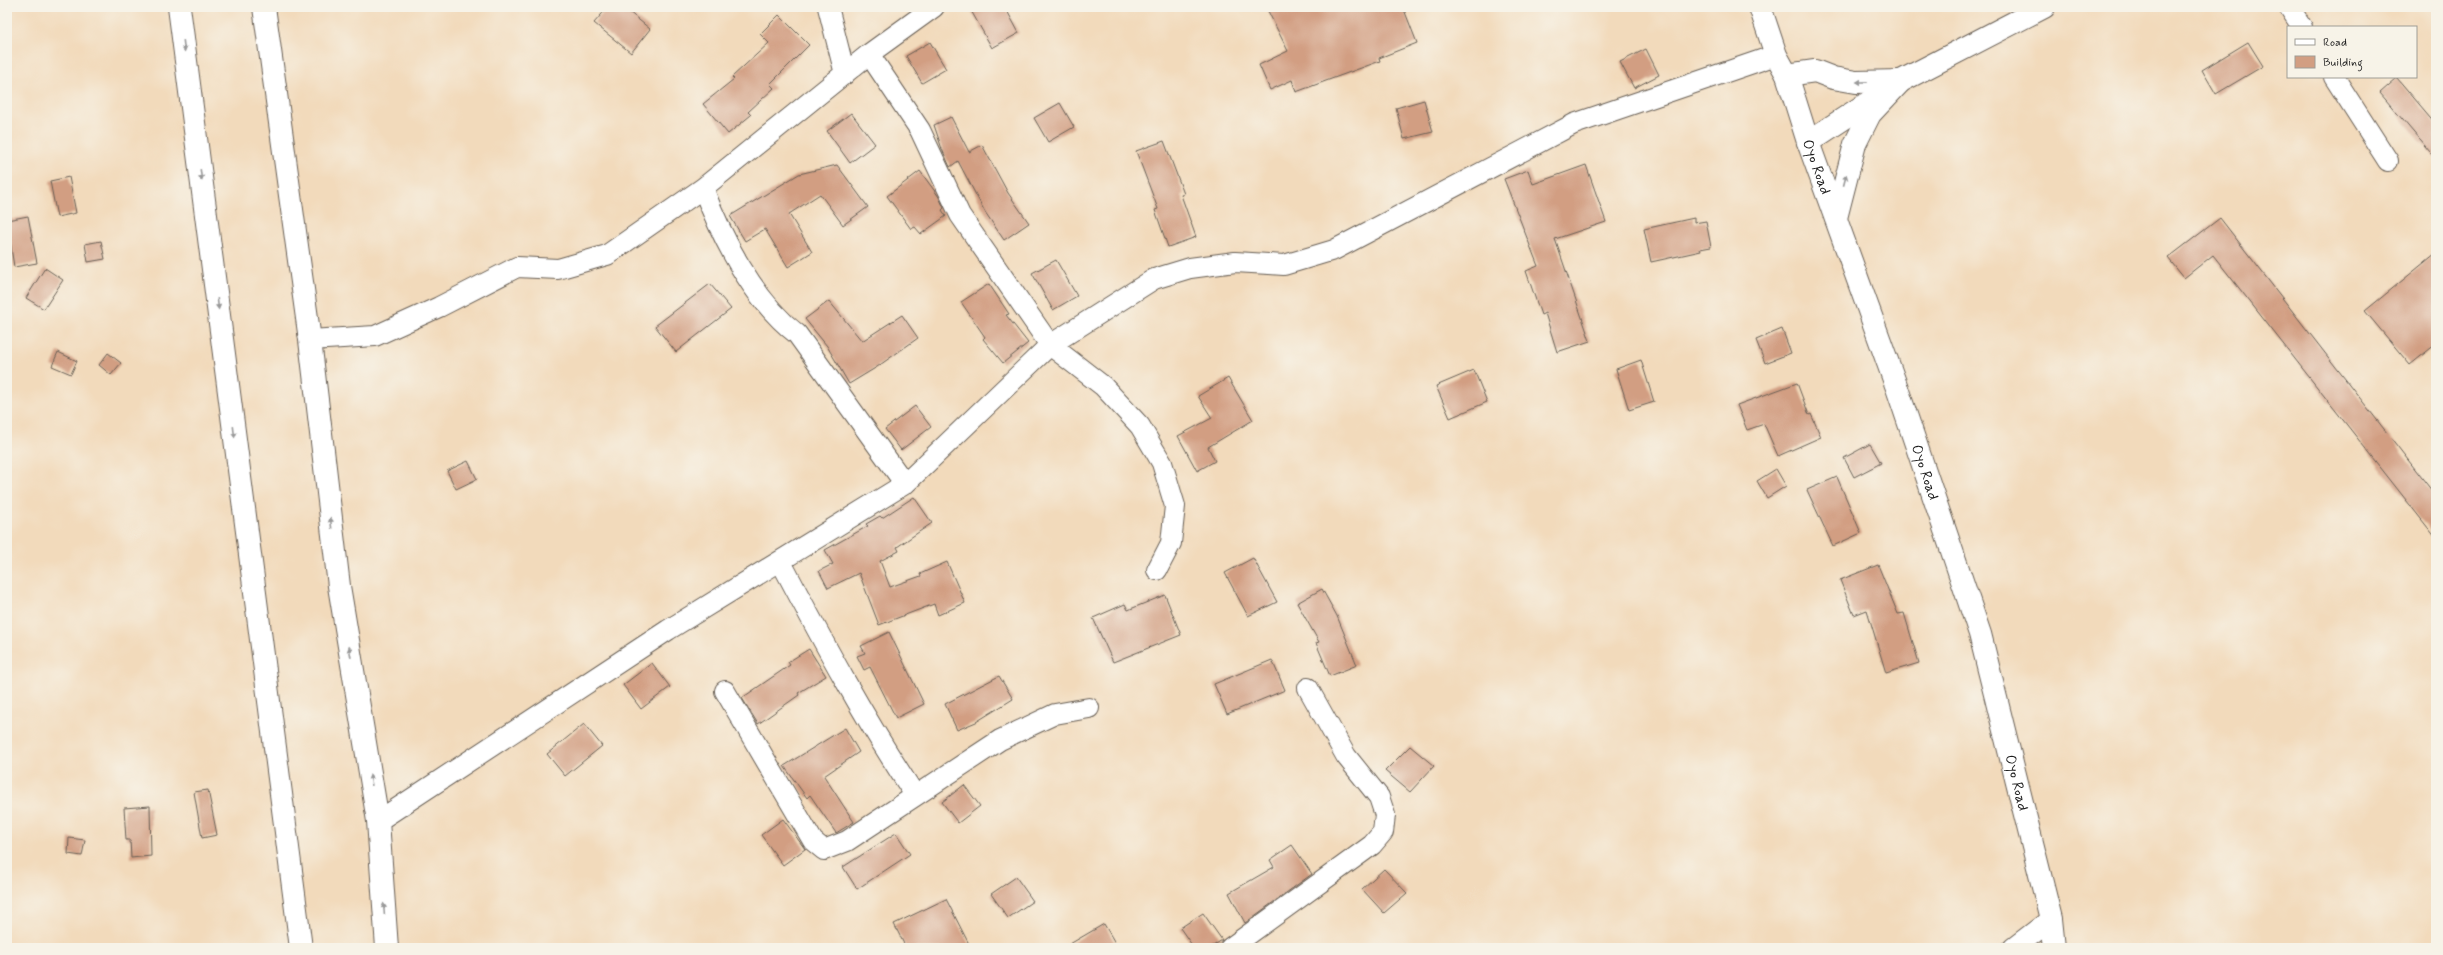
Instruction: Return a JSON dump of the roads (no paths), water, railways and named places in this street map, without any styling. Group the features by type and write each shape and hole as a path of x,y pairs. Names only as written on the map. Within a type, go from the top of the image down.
{"main road":[{"path":"179,7 301,948"},
{"path":"264,7 310,340 339,586 378,821 387,948"},
{"name":"Oyo Road","path":"1760,7 1776,55 1787,75 1808,142 1897,388 1980,634 2051,919 2054,948"},
{"path":"1808,142 1901,81 2044,7"},
{"path":"1787,75 1815,71 1833,78 1856,82 1901,81"},
{"path":"1836,218 1855,144 1870,114 1901,81"}],"street":[{"path":"828,7 845,74"},
{"path":"310,340 375,336 439,307 517,267 558,269 607,255 703,188 869,54 934,7"},
{"path":"2289,7 2301,26"},
{"path":"869,54 920,130 960,215 1050,345 1103,386 1140,426 1162,463 1175,506 1172,543 1157,570"},
{"path":"378,821 662,634 781,562 905,484 1050,345 1154,279 1190,268 1235,262 1284,265 1334,250 1574,124 1776,55"},
{"path":"2335,78 2388,161"},
{"path":"703,188 718,228 754,285 778,319 797,334 905,484"},
{"path":"781,562 838,670 874,733 915,795"},
{"path":"1232,947 1372,845 1383,832 1385,815 1379,797 1346,756 1308,688"},
{"path":"726,691 813,841 824,850 846,841 1000,740 1055,714 1088,708"},
{"path":"2013,948 2051,919"}]}
